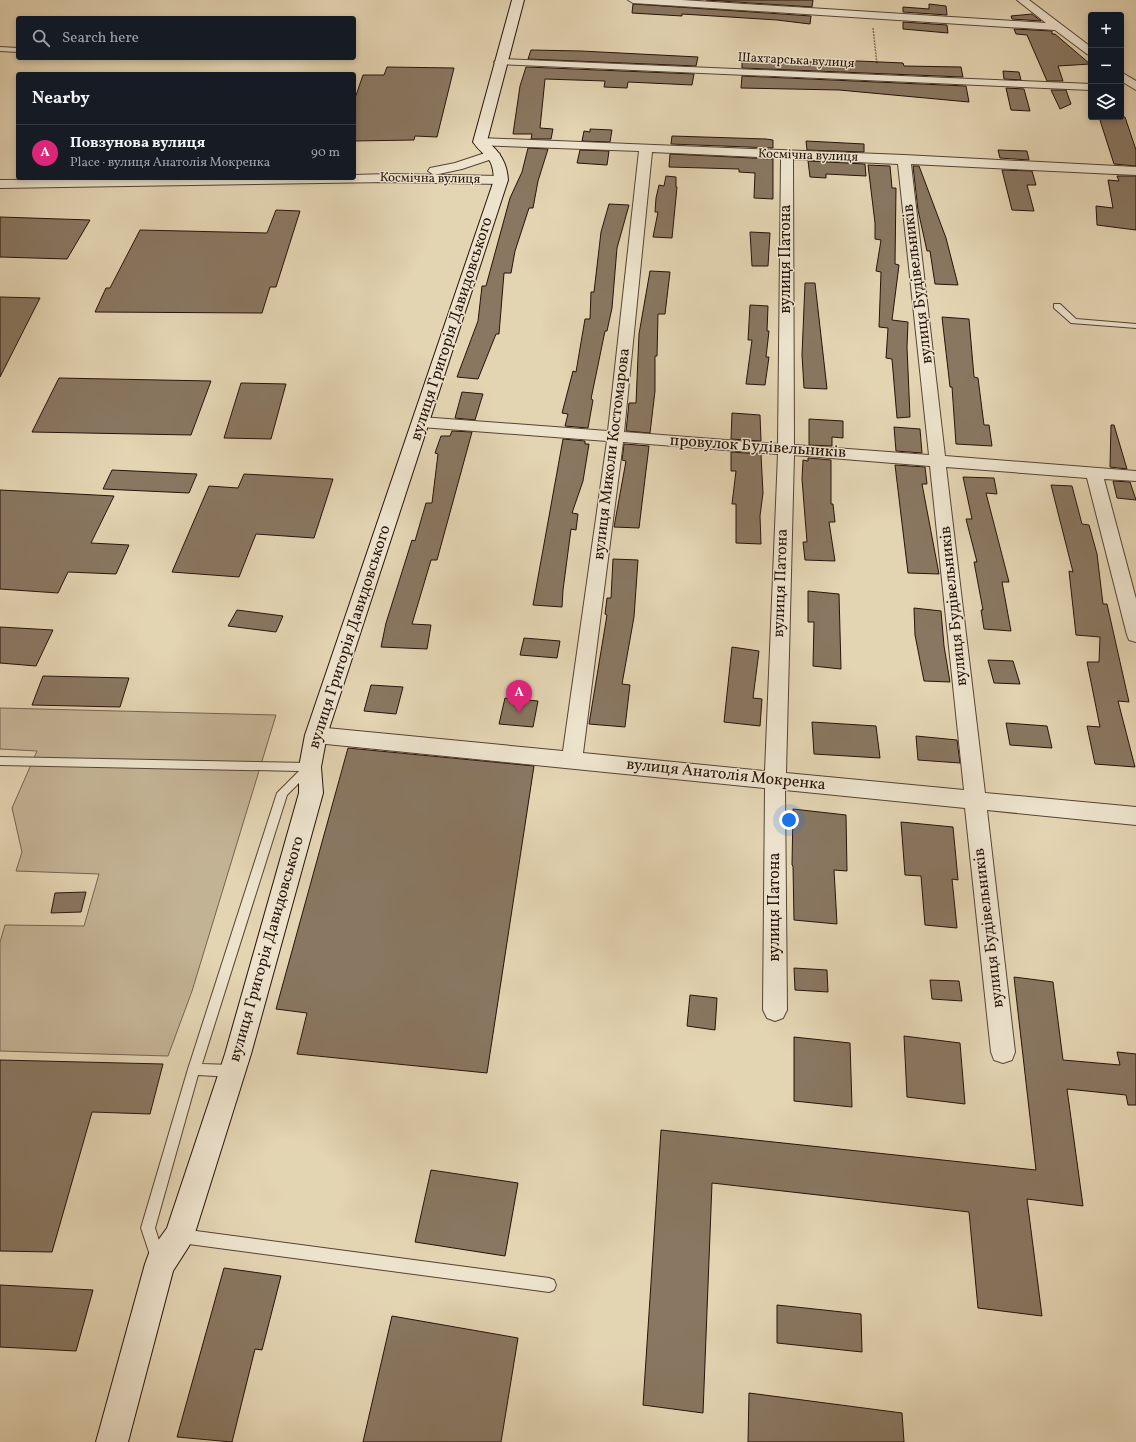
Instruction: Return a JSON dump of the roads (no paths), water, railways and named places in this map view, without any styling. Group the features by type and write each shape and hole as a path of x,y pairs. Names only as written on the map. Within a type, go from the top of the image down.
{"street":[{"path":"480,142 500,62 518,0"},
{"path":"633,0 1059,28"},
{"path":"832,0 839,13"},
{"path":"1022,0 1088,50"},
{"name":"Шахтарська вулиця","path":"500,62 1088,87"},
{"path":"1124,78 1136,88"},
{"path":"1124,88 1136,88"},
{"name":"Космічна вулиця","path":"480,142 646,148 1136,171"},
{"name":"вулиця Григорія Давидовського","path":"112,1442 160,1264 179,1236 232,1071 311,793 310,767 316,735 501,180 501,167 494,154 480,142"},
{"name":"вулиця Миколи Костомарова","path":"572,760 616,436 646,148"},
{"path":"388,178 458,166 494,154"},
{"name":"вулиця Патона","path":"775,1010 775,780 786,449 787,155"},
{"name":"вулиця Будівельників","path":"904,160 939,461 974,800 1003,1052"},
{"name":"Космічна вулиця","path":"356,178 501,180"},
{"name":"Космічна вулиця","path":"0,184 259,180"},
{"name":"провулок Будівельників","path":"421,422 1136,476"},
{"path":"1094,472 1136,635"},
{"name":"вулиця Анатолія Мокренка","path":"316,735 1136,816"}],"lane":[{"path":"0,49 16,50"},
{"path":"1057,306 1074,321 1136,326"},
{"path":"0,761 310,767"},
{"path":"160,1264 148,1228 194,1069 282,793 310,767"},
{"path":"194,1069 232,1071"},
{"path":"179,1236 241,1243 549,1285"}],"place":[{"name":"Повзунова вулиця","path":"519,713"}]}
